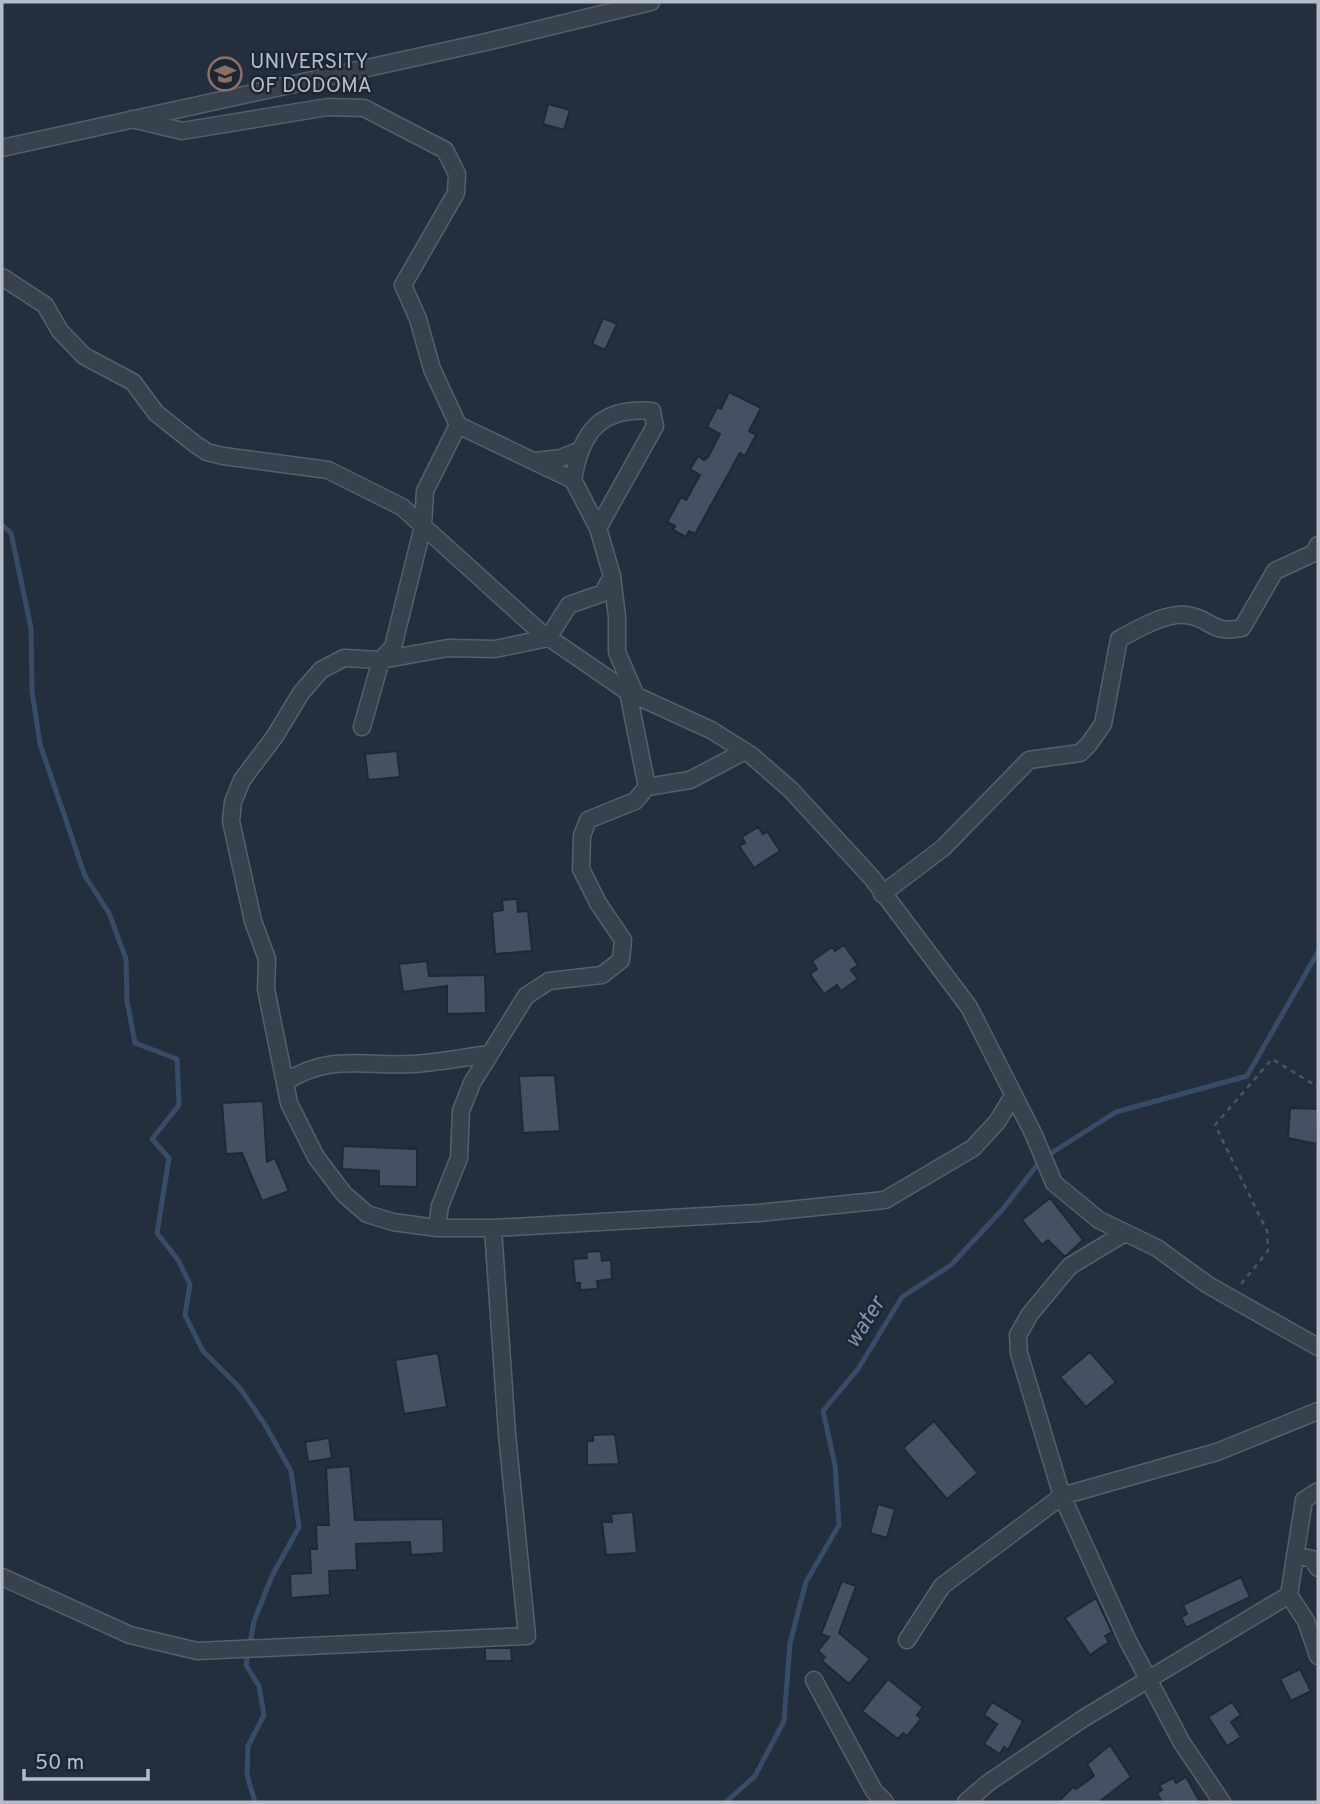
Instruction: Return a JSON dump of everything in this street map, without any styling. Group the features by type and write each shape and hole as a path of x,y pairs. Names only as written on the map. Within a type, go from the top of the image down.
{"street":[{"path":"2,148 486,42 651,2"},
{"path":"132,119 182,131 328,107 365,108 445,150 457,174 456,193 403,285 418,319 432,369 458,425 573,480 598,528 612,576 617,617 617,652 632,694 647,787"},
{"path":"2,277 45,305 60,331 84,356 132,383 156,413 207,452 328,470 402,508 548,638 632,694 711,730 745,751 810,810 882,894 968,1007 1033,1133 1054,1184 1122,1234 1141,1239 1157,1248 1230,1297 1318,1347"},
{"path":"573,480 578,451 595,423 631,409 652,411 655,426 598,528"},
{"path":"362,727 381,660 393,648 423,526 425,491 458,425"},
{"path":"534,461 561,458 578,451"},
{"path":"882,894 943,848 1029,760 1080,753 1103,724 1119,639 1154,622 1186,615 1225,632 1242,628 1275,571 1314,553 1318,545"},
{"path":"612,576 603,593 569,605 548,638 495,649 449,648 381,660 344,658 321,670 301,693 242,780 233,802 231,821 253,921 267,959 266,989 289,1103 316,1157 344,1194 367,1214 393,1222 437,1228 494,1228 758,1213 885,1200 973,1148 997,1122 1013,1096"},
{"path":"437,1228 440,1206 459,1158 461,1111 472,1083 526,996 549,981 602,975 621,960 623,940 598,903 581,869 582,836 588,820 635,801 647,787 690,780 745,751"},
{"path":"285,1082 306,1068 341,1062 411,1064 490,1054"},
{"path":"2,1577 130,1635 197,1651 527,1636 507,1434 494,1228"},
{"path":"1122,1234 1070,1266 1030,1314 1018,1335 1019,1353 1062,1496 1082,1534 1119,1624 1182,1743 1223,1802"},
{"path":"907,1640 942,1586 1062,1496 1217,1452 1318,1411"},
{"path":"1318,1491 1304,1500 1289,1595 1306,1621 1318,1656"},
{"path":"1295,1555 1312,1559 1318,1568"},
{"path":"966,1802 1030,1754 1148,1679 1289,1595"},
{"path":"814,1679 874,1799"}],"path":[{"path":"1230,1297 1268,1251 1267,1231 1215,1125 1272,1059 1318,1087"}],"building":[{"path":"548,104 570,110 564,130 543,124"},
{"path":"603,318 617,324 605,350 592,344"},
{"path":"729,392 761,408 749,431 756,435 745,456 740,453 695,534 689,531 686,537 673,530 675,526 667,522 681,497 686,500 700,475 690,469 698,456 704,460 708,457 720,434 707,427 717,407 721,409"},
{"path":"397,751 400,777 368,780 365,754"},
{"path":"758,827 763,834 767,831 780,851 754,868 739,846 745,843 742,837"},
{"path":"517,899 518,912 528,911 532,951 495,954 492,912 503,910 502,900"},
{"path":"844,945 858,965 851,970 858,979 841,991 837,985 824,994 810,974 817,969 812,961 832,947 835,951"},
{"path":"427,961 429,976 485,975 486,1013 447,1014 447,986 403,992 399,964"},
{"path":"555,1075 560,1131 523,1133 519,1076"},
{"path":"263,1101 267,1162 275,1158 289,1191 262,1201 242,1153 226,1154 222,1103"},
{"path":"1290,1108 1318,1109 1317,1144 1288,1138"},
{"path":"343,1146 417,1149 417,1187 379,1186 379,1171 342,1169"},
{"path":"1050,1198 1083,1240 1065,1257 1048,1240 1042,1245 1022,1220"},
{"path":"601,1251 602,1261 611,1260 612,1279 597,1281 598,1289 580,1290 580,1283 575,1283 573,1259 587,1258 586,1252"},
{"path":"1090,1352 1116,1382 1086,1407 1060,1377"},
{"path":"438,1353 447,1407 404,1414 395,1360"},
{"path":"934,1421 978,1473 947,1499 903,1448"},
{"path":"615,1434 619,1464 587,1465 587,1441 593,1441 593,1435"},
{"path":"329,1438 332,1458 308,1462 305,1442"},
{"path":"350,1466 355,1520 443,1519 444,1553 411,1555 410,1542 356,1544 357,1570 329,1571 330,1595 291,1598 290,1574 311,1573 310,1549 317,1549 316,1525 329,1525 326,1468"},
{"path":"878,1504 895,1509 887,1538 870,1533"},
{"path":"633,1512 637,1553 606,1555 602,1522 612,1522 611,1514"},
{"path":"1241,1577 1250,1597 1186,1628 1181,1617 1187,1614 1183,1605"},
{"path":"842,1581 856,1586 839,1633 870,1659 849,1684 822,1661 825,1657 818,1651 829,1637 821,1634"},
{"path":"1096,1598 1112,1632 1105,1636 1109,1642 1090,1655 1065,1618"},
{"path":"485,1648 511,1648 512,1661 485,1661"},
{"path":"1300,1669 1311,1691 1291,1701 1280,1679"},
{"path":"888,1679 923,1707 917,1715 921,1719 907,1736 903,1733 898,1739 862,1711"},
{"path":"992,1702 1023,1721 1008,1750 1004,1747 1000,1754 984,1744 997,1724 984,1715"},
{"path":"1232,1702 1241,1715 1231,1722 1241,1737 1227,1746 1208,1717"},
{"path":"1110,1745 1131,1777 1099,1802 1058,1802 1073,1787 1076,1789 1094,1776 1087,1764"},
{"path":"1186,1777 1200,1802 1162,1802 1157,1793 1162,1790 1159,1785 1173,1778 1176,1783"}],"waterway":[{"path":"2,525 11,533 31,628 32,691 40,744 85,876 109,913 126,959 127,1001 135,1043 177,1059 179,1105 152,1139 169,1158 157,1233 178,1260 190,1284 185,1315 203,1351 239,1387 264,1423 291,1471 299,1527 272,1576 254,1621 246,1665 259,1686 264,1715 248,1746 247,1775 255,1802"},
{"name":"water","path":"726,1802 755,1776 784,1721 790,1643 806,1582 839,1525 835,1465 823,1411 858,1369 902,1297 951,1265 1002,1210 1042,1159 1116,1112 1247,1076 1318,952"}],"place":[{"name":"UNIVERSITY OF DODOMA","path":"225,74"}]}
